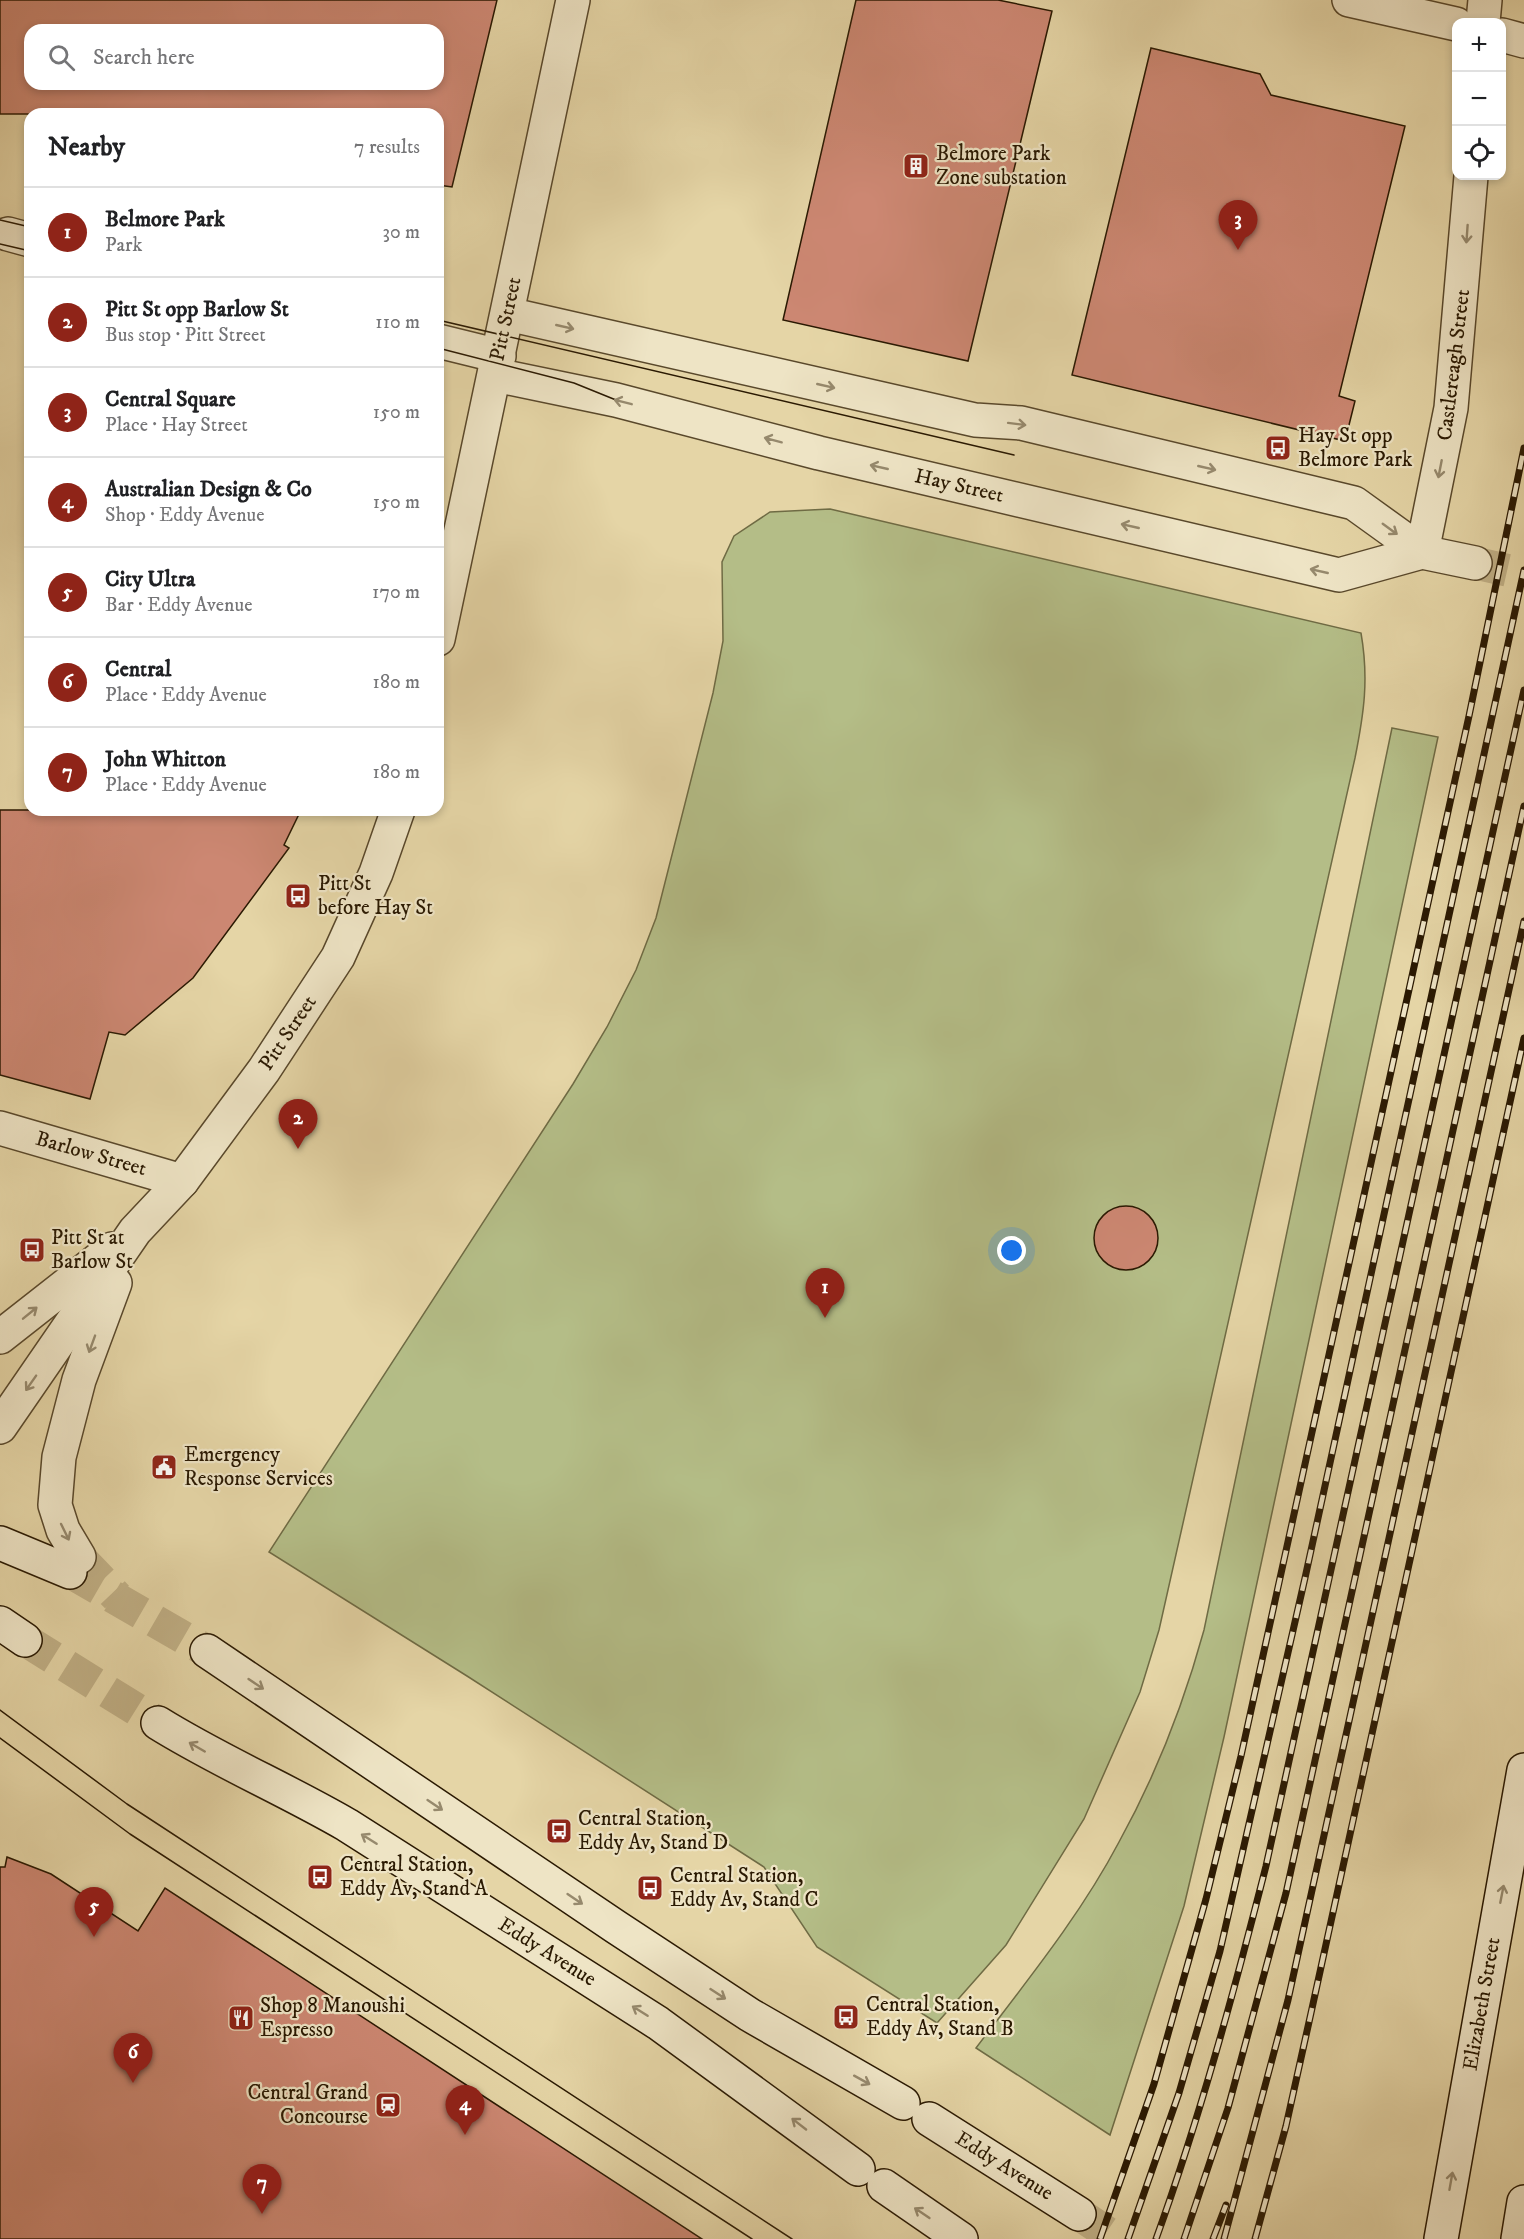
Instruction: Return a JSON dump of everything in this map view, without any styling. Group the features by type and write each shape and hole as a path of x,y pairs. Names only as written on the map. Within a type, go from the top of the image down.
{"street":[{"name":"Pitt Street","path":"444,611 573,0"},
{"path":"1349,0 1452,23"},
{"path":"1483,18 1485,0"},
{"path":"1506,36 1524,41"},
{"name":"Castlereagh Street","path":"1422,552 1451,408 1471,180"},
{"name":"Hay Street","path":"508,314 975,420 1021,423 1354,503 1422,552 1475,563"},
{"name":"Hay Street","path":"444,343 497,365 616,400 831,456 1339,575 1422,552"},
{"name":"Pitt Street","path":"0,1337 135,1231 182,1181 264,1070 338,957 376,873 396,816"},
{"name":"Barlow Street","path":"0,1128 182,1181"},
{"name":"Pitt Street","path":"0,1427 135,1231"},
{"path":"0,1543 74,1564 55,1505 59,1457 79,1380 135,1231"},
{"name":"Eddy Avenue","path":"207,1651 635,1940 750,2014 916,2111 1079,2214"},
{"name":"Eddy Avenue","path":"158,1723 199,1749 347,1825 638,2010 782,2111 871,2178 961,2239"},
{"name":"Elizabeth Street","path":"1441,2239 1524,1770"},
{"path":"1518,2239 1524,2202"}],"green space":[{"path":"830,509 1361,633 1365,666 1363,711 1355,758 1159,1630 1140,1692 1084,1819 1006,1945 937,2023 817,1947 764,1867 269,1552 573,1084 607,1027 636,970 656,918 713,693 723,641 722,562 734,536 770,512"},
{"path":"1392,728 1438,737 1224,1737 1184,1906 1110,2135 976,2048 1052,1948 1104,1869 1157,1765 1196,1657 1204,1630"}],"building":[{"path":"0,0 497,0 452,187 444,186 444,108 24,108 24,114 0,114"},
{"name":"Belmore Park Zone substation","path":"856,0 998,0 1052,11 968,361 783,320"},
{"path":"1151,48 1260,74 1271,95 1405,126 1339,396 1355,401 1345,441 1072,375"},
{"path":"0,810 24,810 24,816 298,816 284,845 289,848 193,978 125,1035 109,1032 90,1099 0,1075"},
{"path":"1120,1206 1132,1206 1149,1215 1156,1226 1158,1238 1156,1250 1149,1261 1132,1270 1120,1270 1108,1265 1099,1256 1094,1244 1094,1232 1099,1220 1108,1211"},
{"path":"7,1857 51,1874 138,1931 165,1888 702,2239 0,2239 0,1867 5,1867"}],"tunnel":[{"path":"1475,563 1524,574"},
{"path":"79,1557 117,1597"},
{"path":"70,1572 207,1651"},
{"path":"25,1640 158,1723"},
{"path":"1079,2214 1116,2239"}],"tram line":[{"path":"0,220 24,226"},
{"path":"0,244 24,250"},
{"path":"444,321 1014,455"},
{"path":"444,350 574,383 616,400"},
{"path":"0,1710 127,1804 792,2239"},
{"path":"0,1738 130,1834 752,2239"}],"railway":[{"path":"1100,2239 1154,2084 1206,1899 1241,1756 1469,716 1524,448"},
{"path":"1128,2239 1179,2093 1220,1951 1305,1578 1524,570"},
{"path":"1156,2239 1216,2054 1266,1866 1524,690"},
{"path":"1184,2239 1228,2108 1286,1893 1524,806"},
{"path":"1224,2239 1288,2000 1524,921"},
{"path":"1255,2239 1286,2126 1524,1038"},
{"path":"1213,2239 1226,2205"}],"place":[{"name":"Belmore Park Zone substation","path":"916,166"},
{"name":"Central Square","path":"1238,250"},
{"name":"Hay St opp Belmore Park","path":"1278,448"},
{"name":"Pitt St before Hay St","path":"298,896"},
{"name":"Pitt St opp Barlow St","path":"298,1149"},
{"name":"Pitt St at Barlow St","path":"32,1250"},
{"name":"Belmore Park","path":"825,1318"},
{"name":"Emergency Response Services","path":"164,1467"},
{"name":"Central Station, Eddy Av, Stand D","path":"559,1831"},
{"name":"Central Station, Eddy Av, Stand A","path":"320,1877"},
{"name":"Central Station, Eddy Av, Stand C","path":"650,1888"},
{"name":"City Ultra","path":"94,1937"},
{"name":"Central Station, Eddy Av, Stand B","path":"846,2017"},
{"name":"Shop 8 Manoushi Espresso","path":"241,2018"},
{"name":"Central","path":"133,2083"},
{"name":"Central Grand Concourse","path":"388,2105"},
{"name":"Australian Design & Co","path":"465,2135"},
{"name":"John Whitton","path":"262,2214"}]}
